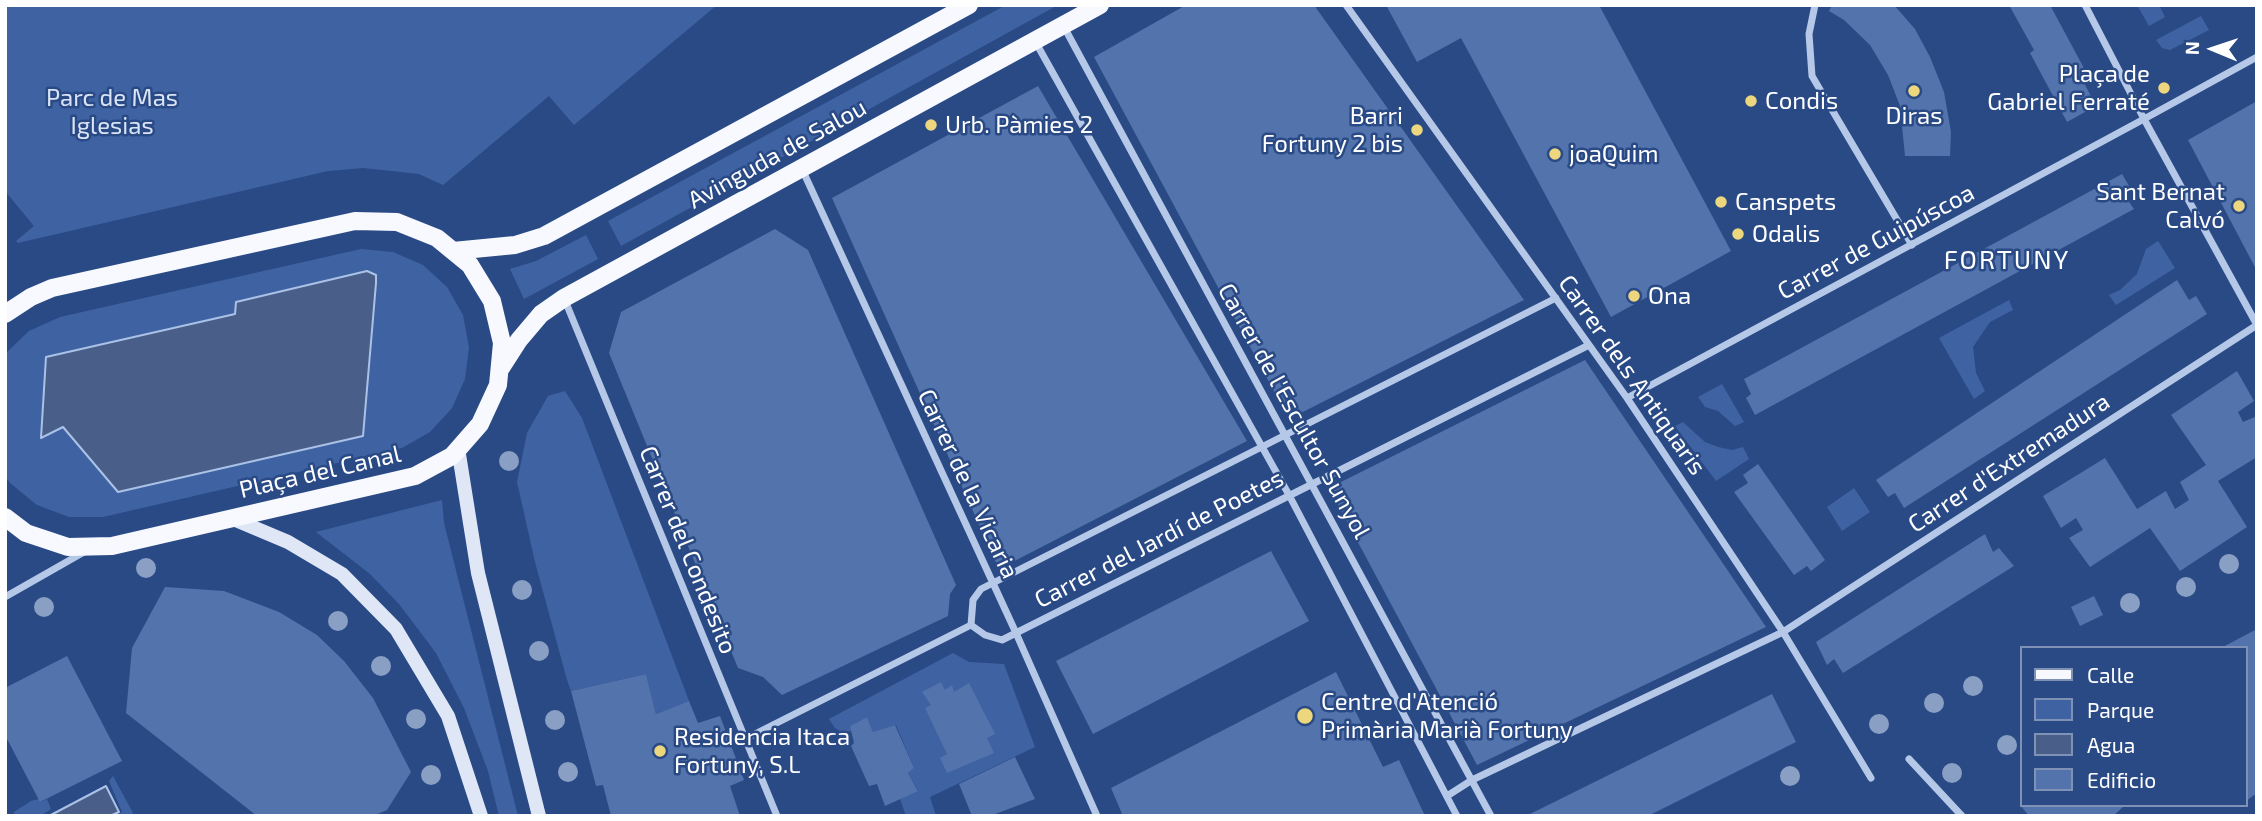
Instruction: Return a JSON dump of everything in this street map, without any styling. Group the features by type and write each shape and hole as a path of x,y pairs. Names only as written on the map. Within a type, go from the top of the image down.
{"main road":[{"path":"453,251 515,245 544,236 969,5"},
{"name":"Avinguda de Salou","path":"499,371 519,340 541,314 564,298 1100,5"},
{"name":"Plaça del Canal","path":"5,314 31,297 52,288 355,220 397,222 437,238 470,265 492,301 502,343 498,385 480,424 452,456 415,476 112,546 68,547 26,533 5,517"},
{"path":"458,448 478,573 539,816"},
{"path":"231,518 288,542 342,574 396,629 447,716 478,815"}],"street":[{"name":"Carrer dels Antiquaris","path":"1346,5 1627,398 1783,632 1871,778"},
{"path":"1815,5 1809,34 1812,76 1912,245"},
{"path":"2085,5 2257,325"},
{"name":"Carrer de l'Escultor Sunyol","path":"1063,25 1491,816"},
{"name":"Carrer de l'Escultor Sunyol","path":"1035,40 1289,495 1457,816"},
{"name":"Carrer de Guipúscoa","path":"1627,398 2257,57"},
{"name":"Carrer de la Vicaria","path":"802,169 1016,633 1097,816"},
{"name":"Carrer del Condesito","path":"564,298 777,816"},
{"name":"Carrer del Jardí de Poetes","path":"1556,298 981,589 973,600 971,625 985,635 1002,640 1589,345"},
{"name":"Carrer d'Extremadura","path":"1447,796 1472,780 1783,632 2257,325"},
{"path":"5,597 95,546"},
{"path":"745,739 971,625"},
{"path":"1909,759 1962,816"}],"green space":[{"name":"Parc de Mas Iglesias","path":"5,5 717,5 574,125 549,96 443,185 419,174 363,168 328,171 18,243 16,241 34,226 5,191"},
{"path":"1006,5 1058,5 621,246 608,221"},
{"path":"2137,5 2159,5 2165,17 2149,26"},
{"path":"2201,16 2209,30 2170,50 2162,48 2156,40"},
{"path":"586,235 598,259 524,299 510,269 536,261"},
{"path":"2158,241 2175,268 2116,305 2109,295 2120,290 2137,274 2146,249"},
{"path":"361,249 393,252 423,265 447,287 463,315 469,347 465,379 452,408 430,432 402,448 103,517 69,517 37,505 5,476 5,354 29,331 60,317"},
{"path":"2009,300 2013,310 1990,322 1973,347 1976,373 1985,391 1974,399 1939,338"},
{"path":"1722,384 1744,422 1735,426 1718,411 1705,407 1698,397"},
{"path":"565,391 582,418 689,701 656,714 646,674 571,691 567,680 535,562 517,482 527,433 548,396"},
{"path":"1683,422 1705,442 1732,450 1743,447 1749,459 1716,481 1675,426"},
{"path":"1854,488 1870,512 1842,531 1827,507"},
{"path":"442,500 444,523 518,816 499,816 488,771 464,708 436,653 399,604 370,574 316,532"},
{"path":"953,653 969,662 1004,664 1035,747 930,797 936,816 906,816 900,799 918,790 908,773 914,768 896,725 873,732 867,717 850,726 852,731 842,732 835,728 829,719"},
{"path":"113,776 133,813 129,816 115,816 122,812 109,781"},
{"path":"39,799 41,802 47,799 51,809 40,816 15,816 14,812"}],"water":[{"path":"367,271 376,275 376,283 363,436 118,492 63,427 41,438 46,357 235,314 236,302"},
{"path":"106,786 119,812 110,816 49,816"}],"building":[{"path":"1186,5 1314,5 1524,300 1289,419 1094,57"},
{"path":"1386,5 1599,5 1731,251 1611,317 1461,38 1417,62"},
{"path":"1832,5 1894,5 1915,29 1944,92 1951,132 1950,156 1905,156 1900,106 1888,75 1870,45 1844,20 1829,11"},
{"path":"2009,5 2050,5 2085,70 2079,73 2096,106 2067,122 2030,53 2034,50"},
{"path":"1038,86 1247,441 999,569 832,198"},
{"name":"Sant Bernat Calvó","path":"2257,101 2257,271 2188,140"},
{"path":"2122,174 2132,191 2125,196 2134,209 1755,415 1746,398 1751,394 1744,379"},
{"path":"775,229 808,250 956,585 950,594 948,616 782,695 763,677 738,668 609,353 621,312"},
{"path":"2177,280 2189,300 2196,296 2207,314 1904,508 1895,493 1888,497 1876,480"},
{"path":"1585,360 1766,627 1477,765 1329,488"},
{"path":"2237,371 2254,401 2238,412 2243,422 2257,416 2257,457 2218,481 2247,527 2180,571 2150,528 2090,567 2069,538 2083,530 2076,518 2061,528 2043,496 2105,458 2137,509 2166,491 2175,509 2189,500 2180,482 2206,465 2171,415"},
{"path":"1758,464 1825,560 1811,571 1807,566 1794,575 1734,492 1748,483 1743,475"},
{"path":"1985,534 1993,552 1999,548 2014,566 1843,673 1834,659 1827,665 1816,642"},
{"path":"1271,551 1309,621 1093,734 1056,661"},
{"path":"165,587 224,591 279,612 317,635 344,661 373,698 411,772 387,810 373,816 257,816 126,713 132,648"},
{"path":"2094,596 2103,615 2080,626 2071,607"},
{"path":"2257,629 2257,793 2248,800 2248,646 2225,646"},
{"path":"67,656 122,761 40,802 5,735 5,688"},
{"name":"Centre d'Atenció Primària Marià Fortuny","path":"1336,672 1383,767 1399,760 1425,816 1123,816 1111,788"},
{"name":"Residencia Itaca Fortuny, S.L","path":"646,674 656,714 689,701 698,723 720,716 744,780 730,786 740,816 611,816 603,785 596,786 571,691"},
{"path":"941,682 945,690 952,685 954,692 969,683 995,734 987,738 994,753 947,773 940,758 947,754 925,708 931,705 922,692"},
{"path":"1772,694 1796,742 1648,816 1526,816"},
{"path":"867,717 873,732 895,725 914,768 908,773 918,791 885,806 877,784 869,786 851,746 854,743 850,726"},
{"path":"1015,757 1035,799 990,816 972,816 959,784"},
{"path":"2022,807 2123,807 2113,816 2029,816"}],"place":[{"name":"Plaça de Gabriel Ferraté","path":"2164,88"},
{"name":"Diras","path":"1914,91"},
{"name":"Condis","path":"1751,101"},
{"name":"Urb. Pàmies 2","path":"931,125"},
{"name":"Barri Fortuny 2 bis","path":"1417,130"},
{"name":"joaQuim","path":"1555,154"},
{"name":"Canspets","path":"1721,202"},
{"name":"Sant Bernat Calvó","path":"2239,206"},
{"name":"Odalis","path":"1738,234"},
{"name":"Ona","path":"1634,296"},
{"name":"Centre d'Atenció Primària Marià Fortuny","path":"1305,716"},
{"name":"Residencia Itaca Fortuny, S.L","path":"660,751"}],"district":[{"name":"FORTUNY","path":"2007,260"}]}
